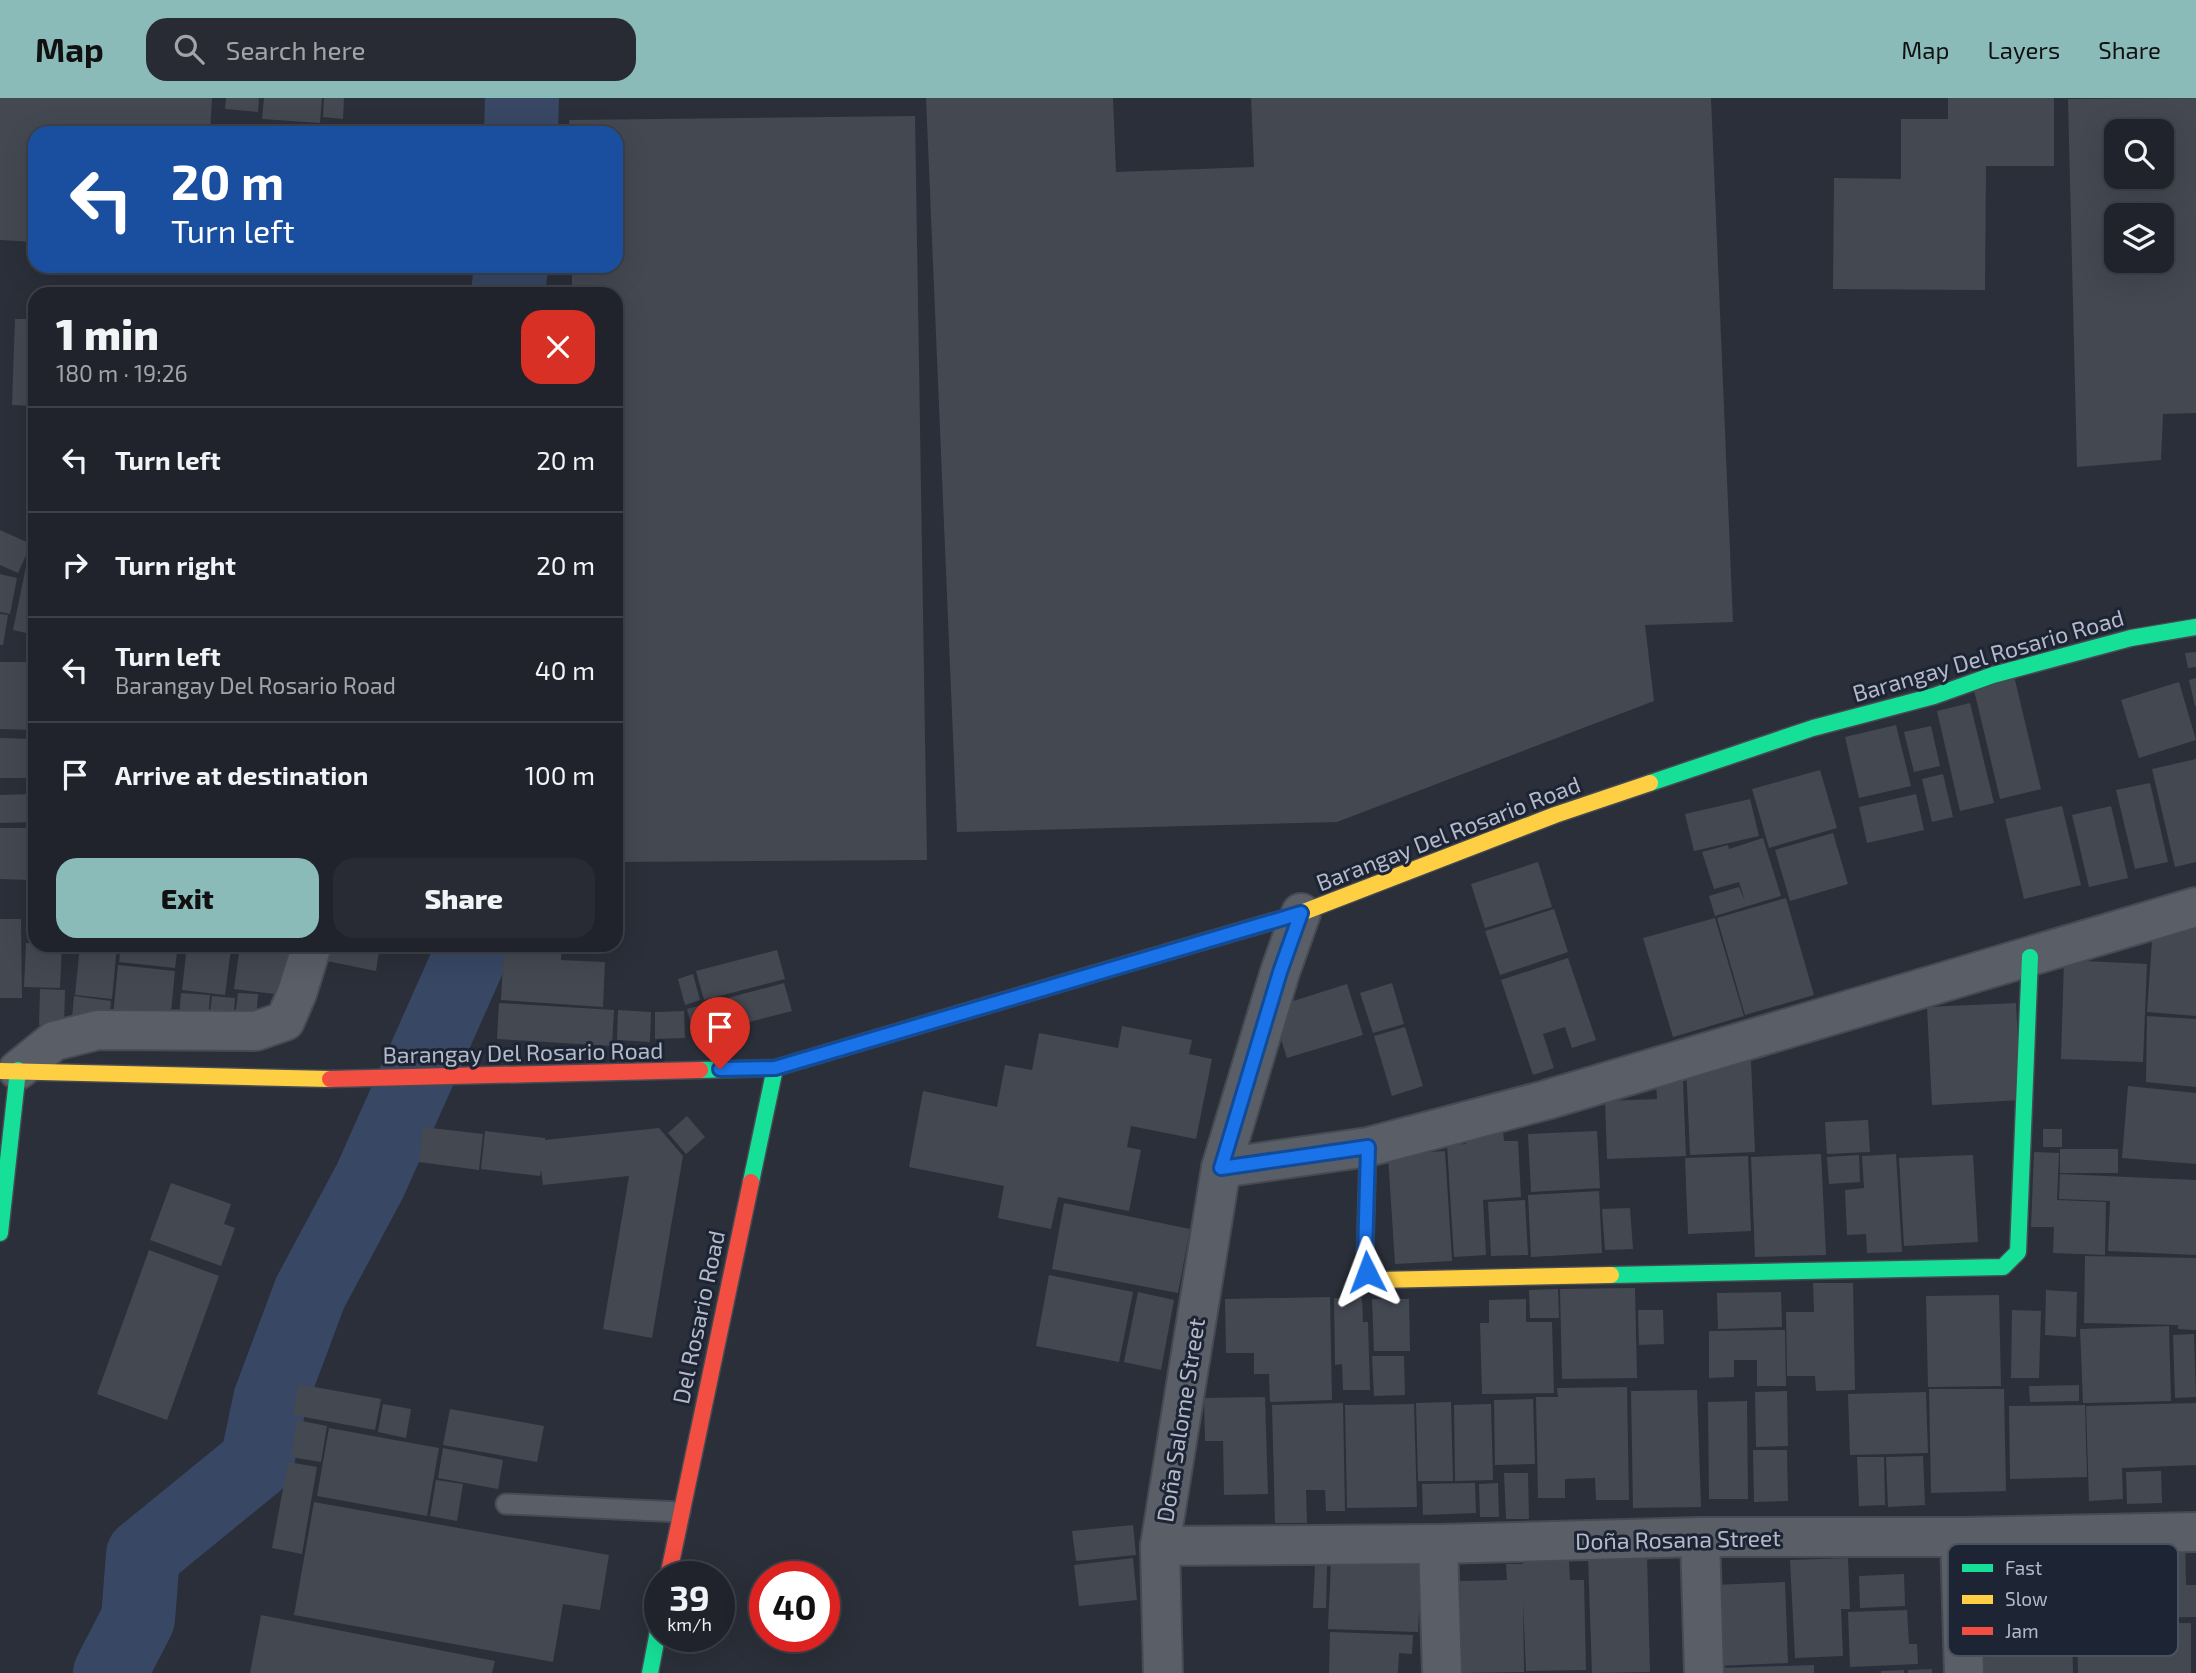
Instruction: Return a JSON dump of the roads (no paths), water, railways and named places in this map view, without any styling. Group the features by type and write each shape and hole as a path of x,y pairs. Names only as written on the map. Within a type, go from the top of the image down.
{"main road":[{"name":"Barangay Del Rosario Road","path":"9,1071 335,1079 775,1068 1301,913 1555,815 1813,727 2131,638 2196,627"},
{"path":"1368,1147 1365,1256 1367,1272 1377,1280 2003,1267 2018,1252 2029,957"},
{"name":"Del Rosario Road","path":"671,1561 775,1068"},
{"path":"0,1233 9,1071"},
{"path":"650,1673 654,1652"}],"street":[{"path":"1221,1168 1368,1147 1546,1100 2196,907"},
{"name":"Doña Salome Street","path":"1163,1673 1160,1546 1221,1168 1280,972 1301,913"},
{"path":"9,1071 54,1041 98,1030 256,1031 285,1021 310,952"},
{"name":"Doña Rosana Street","path":"1160,1546 1438,1544 1700,1537 1960,1538 2196,1532"},
{"path":"1700,1537 1704,1673"},
{"path":"1960,1538 1960,1544"},
{"path":"1438,1544 1442,1673"}],"lane":[{"path":"506,1504 680,1512"}],"waterway":[{"path":"521,126 522,98"},
{"path":"509,287 510,273"},
{"path":"110,1673 138,1619 143,1555 257,1462 270,1400 310,1293 370,1181 472,952"}]}
